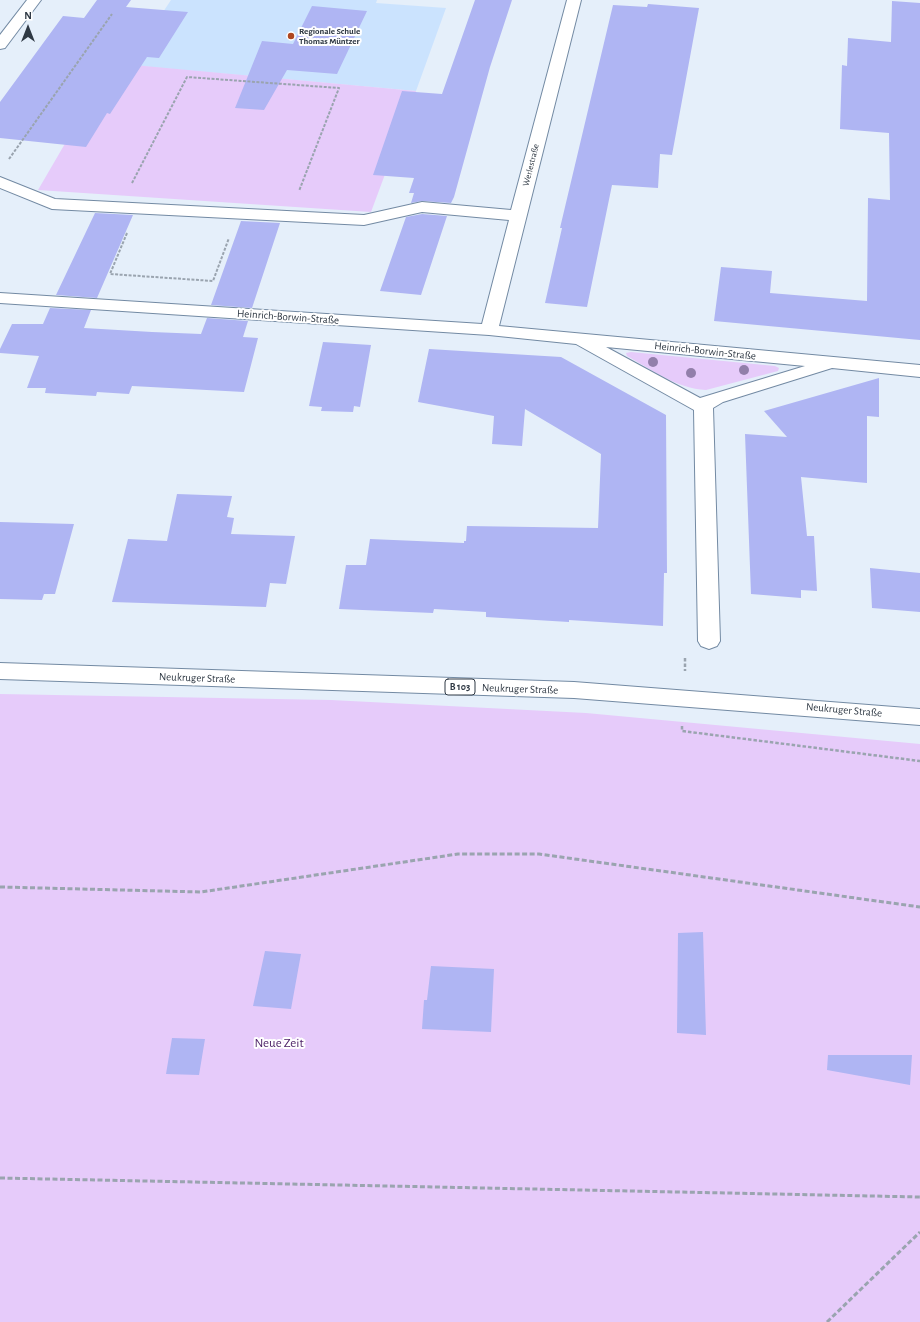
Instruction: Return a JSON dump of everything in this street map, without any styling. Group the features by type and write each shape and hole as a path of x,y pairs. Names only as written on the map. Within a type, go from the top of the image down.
{"street":[{"path":"0,45 34,0"},
{"name":"Werlestraße","path":"489,330 574,0"},
{"path":"0,182 52,204 364,220 422,207 518,216"},
{"name":"Heinrich-Borwin-Straße","path":"0,298 489,330 920,371"},
{"name":"Heinrich-Borwin-Straße","path":"576,338 703,406 708,401 716,398 835,363"},
{"path":"703,406 709,641"},
{"name":"Neukruger Straße","path":"0,671 574,690 920,717"}],"path":[{"path":"9,160 112,14"},
{"path":"132,185 187,77 339,88 297,195"},
{"path":"138,208 110,274 213,280 238,213"},
{"path":"682,731 920,761"},
{"path":"0,887 201,892 458,854 539,854 920,907"},
{"path":"0,1178 920,1197"},
{"path":"827,1322 920,1232"}],"shaded area":[{"name":"Regionale Schule Thomas Müntzer","path":"171,0 377,0 376,3 446,8 416,91 128,65"}],"green space":[{"path":"112,63 416,91 371,212 38,190"},
{"path":"631,352 775,366 779,368 778,371 706,390 695,389 665,378 627,356 626,353"},
{"name":"Neue Zeit","path":"0,694 331,700 586,713 920,744 920,1322 0,1322"}],"building":[{"path":"97,0 131,0 126,7 188,12 159,58 147,57 110,114 107,113 86,147 0,138 0,102 63,16 84,18"},
{"path":"475,0 512,0 490,67 454,197 451,203 422,201 411,203 414,193 409,193 414,178 373,175 402,91 442,94"},
{"path":"892,1 920,3 920,340 714,321 721,267 772,271 770,293 867,301 868,198 890,200 889,133 840,129 842,65 847,66 848,38 891,42"},
{"path":"648,4 699,8 672,155 660,154 658,188 612,185 587,307 545,303 562,228 560,228 613,5 647,7"},
{"path":"312,6 367,11 337,74 287,70 264,110 235,108 262,41 293,44"},
{"path":"95,213 133,215 97,298 56,295"},
{"path":"422,214 447,216 421,295 380,291 406,217"},
{"path":"241,221 280,223 252,308 211,305"},
{"path":"50,308 91,310 84,328 201,334 207,318 248,321 243,337 258,338 244,392 132,386 129,394 97,392 96,396 45,393 46,388 27,388 39,356 0,353 0,349 12,324 43,324"},
{"path":"323,342 371,345 360,407 354,406 353,412 321,411 322,407 309,406"},
{"path":"429,349 561,357 666,415 667,573 664,573 663,626 569,620 569,622 486,617 486,612 434,609 433,613 339,609 346,565 366,565 370,539 464,543 464,541 466,541 467,526 598,528 601,454 525,409 522,446 492,444 494,416 418,402"},
{"path":"879,378 879,417 867,416 867,483 801,477 807,536 814,536 817,591 801,590 801,598 751,594 745,434 787,437 764,411"},
{"path":"177,494 232,496 227,517 234,518 231,534 295,536 286,584 270,583 266,607 112,602 128,539 167,541"},
{"path":"0,522 74,524 55,594 44,594 42,600 0,599"},
{"path":"870,568 920,573 920,612 872,608"},
{"path":"703,932 706,1035 677,1033 678,933"},
{"path":"265,951 301,954 291,1009 253,1006"},
{"path":"431,966 494,969 491,1032 422,1029 424,1000 427,1000"},
{"path":"172,1038 205,1039 199,1075 166,1074"},
{"path":"828,1055 912,1055 910,1085 827,1070"}],"place":[{"name":"Regionale Schule Thomas Müntzer","path":"291,36"}]}
